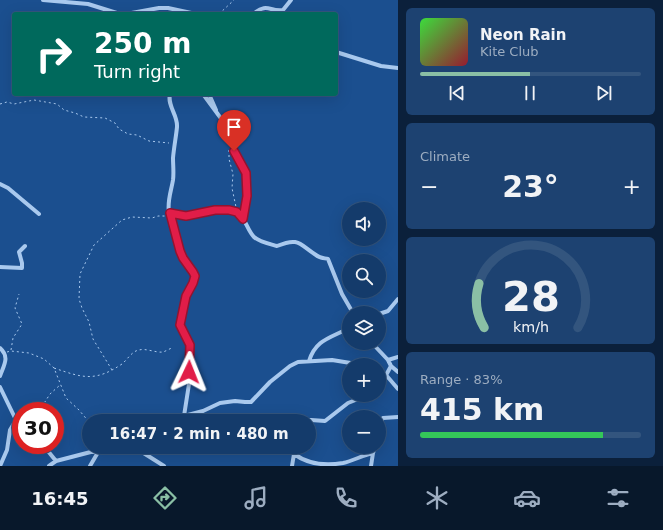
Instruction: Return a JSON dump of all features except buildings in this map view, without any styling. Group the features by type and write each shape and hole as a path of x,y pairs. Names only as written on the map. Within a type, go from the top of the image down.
{"street":[{"path":"44,0 88,4 114,12"},
{"path":"257,12 264,8 270,8 278,11 283,10 291,0"},
{"path":"137,12 168,8 187,12"},
{"path":"338,53 374,65 398,68"},
{"path":"170,96 171,106 177,123 174,144 173,179 168,205 182,254 195,276 186,296 180,325 190,348 189,384 184,414"},
{"path":"204,96 228,128 233,140 236,157 246,173 247,196 243,219"},
{"path":"210,96 220,119"},
{"path":"0,184 8,188 40,214"},
{"path":"170,214 186,216 215,210 229,210 237,212 253,236 257,239 277,246 287,242 298,242 317,256 328,259 342,294 349,306"},
{"path":"0,267 22,268 19,252 25,246"},
{"path":"386,312 398,299"},
{"path":"309,361 311,353 318,345 342,331"},
{"path":"0,348 5,353 5,362 0,376"},
{"path":"379,350 388,360 391,366 398,372"},
{"path":"388,360 398,357"},
{"path":"192,414 203,411 220,403 235,401 251,402 270,382 290,366 298,362 332,360 342,362"},
{"path":"391,366 386,375 398,389"},
{"path":"1,390 12,412"},
{"path":"316,420 325,421 352,402"},
{"path":"386,418 398,417"},
{"path":"0,466 7,450 10,430 12,427"},
{"path":"50,454 56,461"},
{"path":"49,466 56,461 82,454"},
{"path":"90,466 97,454"},
{"path":"145,454 164,466"},
{"path":"292,466 294,454 310,462 327,464 344,463 370,454"},
{"path":"371,466 373,454"}],"path":[{"path":"221,12 234,0"},
{"path":"0,104 7,102 14,104 34,100 57,104 64,110 84,117 105,118 115,123 120,129 128,134 137,135 149,141 174,144"},
{"path":"229,148 229,159 233,174 232,188 237,212"},
{"path":"112,370 93,339 79,300 80,274 94,245 122,220 132,217 152,218 170,214"},
{"path":"11,351 13,338 22,324 15,308 19,294"},
{"path":"5,353 11,351 40,356 54,368 79,377 93,377 112,370 124,363 140,349 163,352 172,348"},
{"path":"54,368 66,398 83,414"},
{"path":"45,402 50,394 61,385"}],"route":[{"path":"189,372 190,345 180,325 186,296 195,276 180,251 170,213 186,216 215,210 229,210 237,212 243,219 247,196 246,173 234,151"}]}
